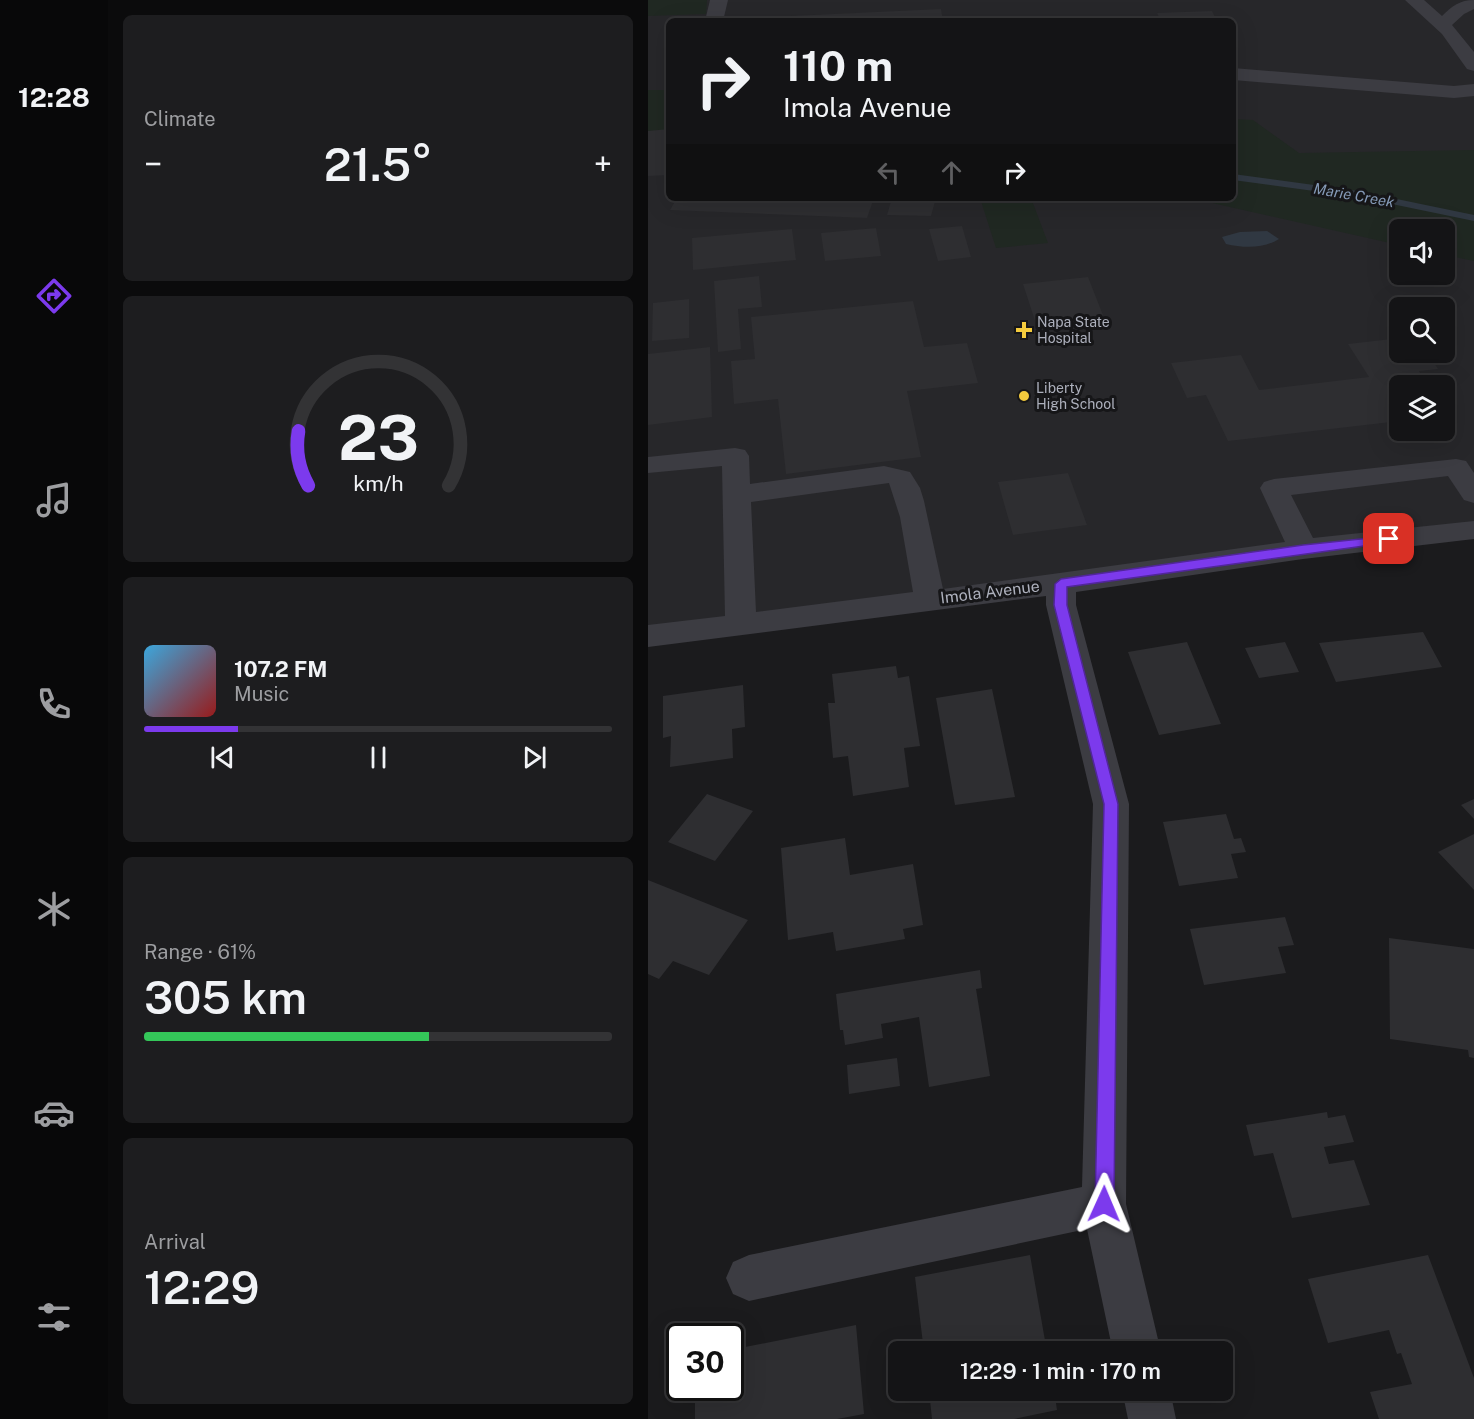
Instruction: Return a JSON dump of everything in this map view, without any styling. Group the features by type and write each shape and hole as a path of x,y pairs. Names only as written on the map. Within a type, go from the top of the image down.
{"street":[{"path":"715,18 719,0"},
{"path":"1414,0 1442,25 1474,65"},
{"path":"1442,25 1458,9 1474,2"},
{"path":"1236,74 1454,92 1474,90"},
{"path":"648,465 735,456 741,622"},
{"path":"1303,549 1274,488 1456,467 1474,494"},
{"path":"735,495 885,475 898,477 904,482 930,599"},
{"name":"Imola Avenue","path":"648,636 741,622 1061,584 1303,549 1474,530"},
{"path":"1061,584 1061,605 1111,804 1104,1204 1135,1341"},
{"path":"749,1278 1104,1204"},
{"path":"1148,1401 1152,1419"}],"shaded area":[{"name":"Napa State Hospital","path":"648,0 1474,0 1474,530 648,636"},
{"path":"648,0 707,0 706,14 648,16"},
{"path":"648,90 666,90 666,137 648,137"},
{"path":"1236,119 1253,120 1299,153 1474,150 1474,261 1455,257 1455,219 1389,219 1389,243 1203,201 1236,201"},
{"path":"981,201 1032,201 1048,243 996,248"},
{"path":"1267,231 1279,239 1266,245 1246,247 1226,244 1222,237 1240,232"}],"building":[{"path":"941,9 942,18 770,18"},
{"path":"1212,11 1216,18 1160,18 1157,13"},
{"path":"666,129 666,175 648,176 648,131"},
{"path":"675,201 873,201 867,218 670,210"},
{"path":"891,201 935,201 931,216 887,215"},
{"path":"962,226 971,257 938,261 929,229"},
{"path":"876,228 881,256 825,261 821,233"},
{"path":"792,229 796,260 693,270 692,238"},
{"path":"759,276 762,307 738,309 741,349 718,352 714,281"},
{"path":"1088,277 1106,323 1038,330 1023,284"},
{"path":"689,299 689,338 652,341 653,303"},
{"path":"913,301 924,347 967,343 978,383 907,391 921,457 786,474 778,399 734,404 731,361 755,359 751,317"},
{"path":"1389,339 1389,363 1434,363 1438,369 1419,371 1421,375 1389,375 1389,422 1228,441 1206,395 1187,398 1171,363 1241,355 1259,390 1369,377 1348,344"},
{"path":"710,347 712,417 648,425 648,354"},
{"path":"1068,473 1087,525 1013,535 998,482"},
{"path":"1423,632 1442,667 1336,682 1319,643"},
{"path":"1187,642 1221,724 1159,735 1128,652"},
{"path":"1285,642 1299,672 1259,678 1245,648"},
{"path":"896,666 898,678 909,676 920,746 904,748 909,787 853,796 848,756 833,758 828,703 835,703 832,674"},
{"path":"743,685 745,727 732,729 733,758 670,767 671,736 663,738 663,696"},
{"path":"992,689 1015,797 955,805 936,698"},
{"path":"707,794 753,811 715,861 668,842"},
{"path":"1474,799 1474,819 1461,805"},
{"path":"1226,814 1234,839 1241,838 1246,852 1231,854 1238,878 1179,886 1163,822"},
{"path":"1474,834 1474,890 1438,852"},
{"path":"845,838 850,875 913,864 923,925 903,929 905,939 836,951 833,932 788,940 781,848"},
{"path":"648,880 748,920 709,975 673,961 659,979 648,974"},
{"path":"1285,917 1294,945 1278,947 1286,973 1204,985 1190,929"},
{"path":"1389,938 1474,949 1474,1058 1469,1057 1468,1050 1390,1039"},
{"path":"980,970 982,988 976,989 990,1076 929,1087 919,1017 881,1024 883,1038 845,1045 843,1030 840,1030 836,994"},
{"path":"897,1058 900,1086 849,1094 847,1065"},
{"path":"1327,1112 1328,1118 1345,1115 1354,1142 1324,1147 1329,1164 1354,1160 1370,1205 1292,1218 1273,1153 1254,1156 1246,1125"},
{"path":"1030,1255 1045,1341 923,1341 915,1277"},
{"path":"1428,1255 1474,1378 1474,1419 1379,1419 1370,1392 1412,1384 1401,1353 1397,1354 1389,1330 1328,1343 1308,1279"},
{"path":"856,1325 864,1414 837,1419 695,1419 695,1401 744,1401 744,1347"},
{"path":"930,1401 1056,1401 1057,1410 1014,1419 932,1419"}],"waterway":[{"name":"Marie Creek","path":"1236,177 1358,194 1474,218"}],"place":[{"name":"Napa State Hospital","path":"1024,330"},
{"name":"Liberty High School","path":"1024,396"}],"route":[{"path":"1104,1204 1111,804 1061,605 1061,584 1389,539"}]}
